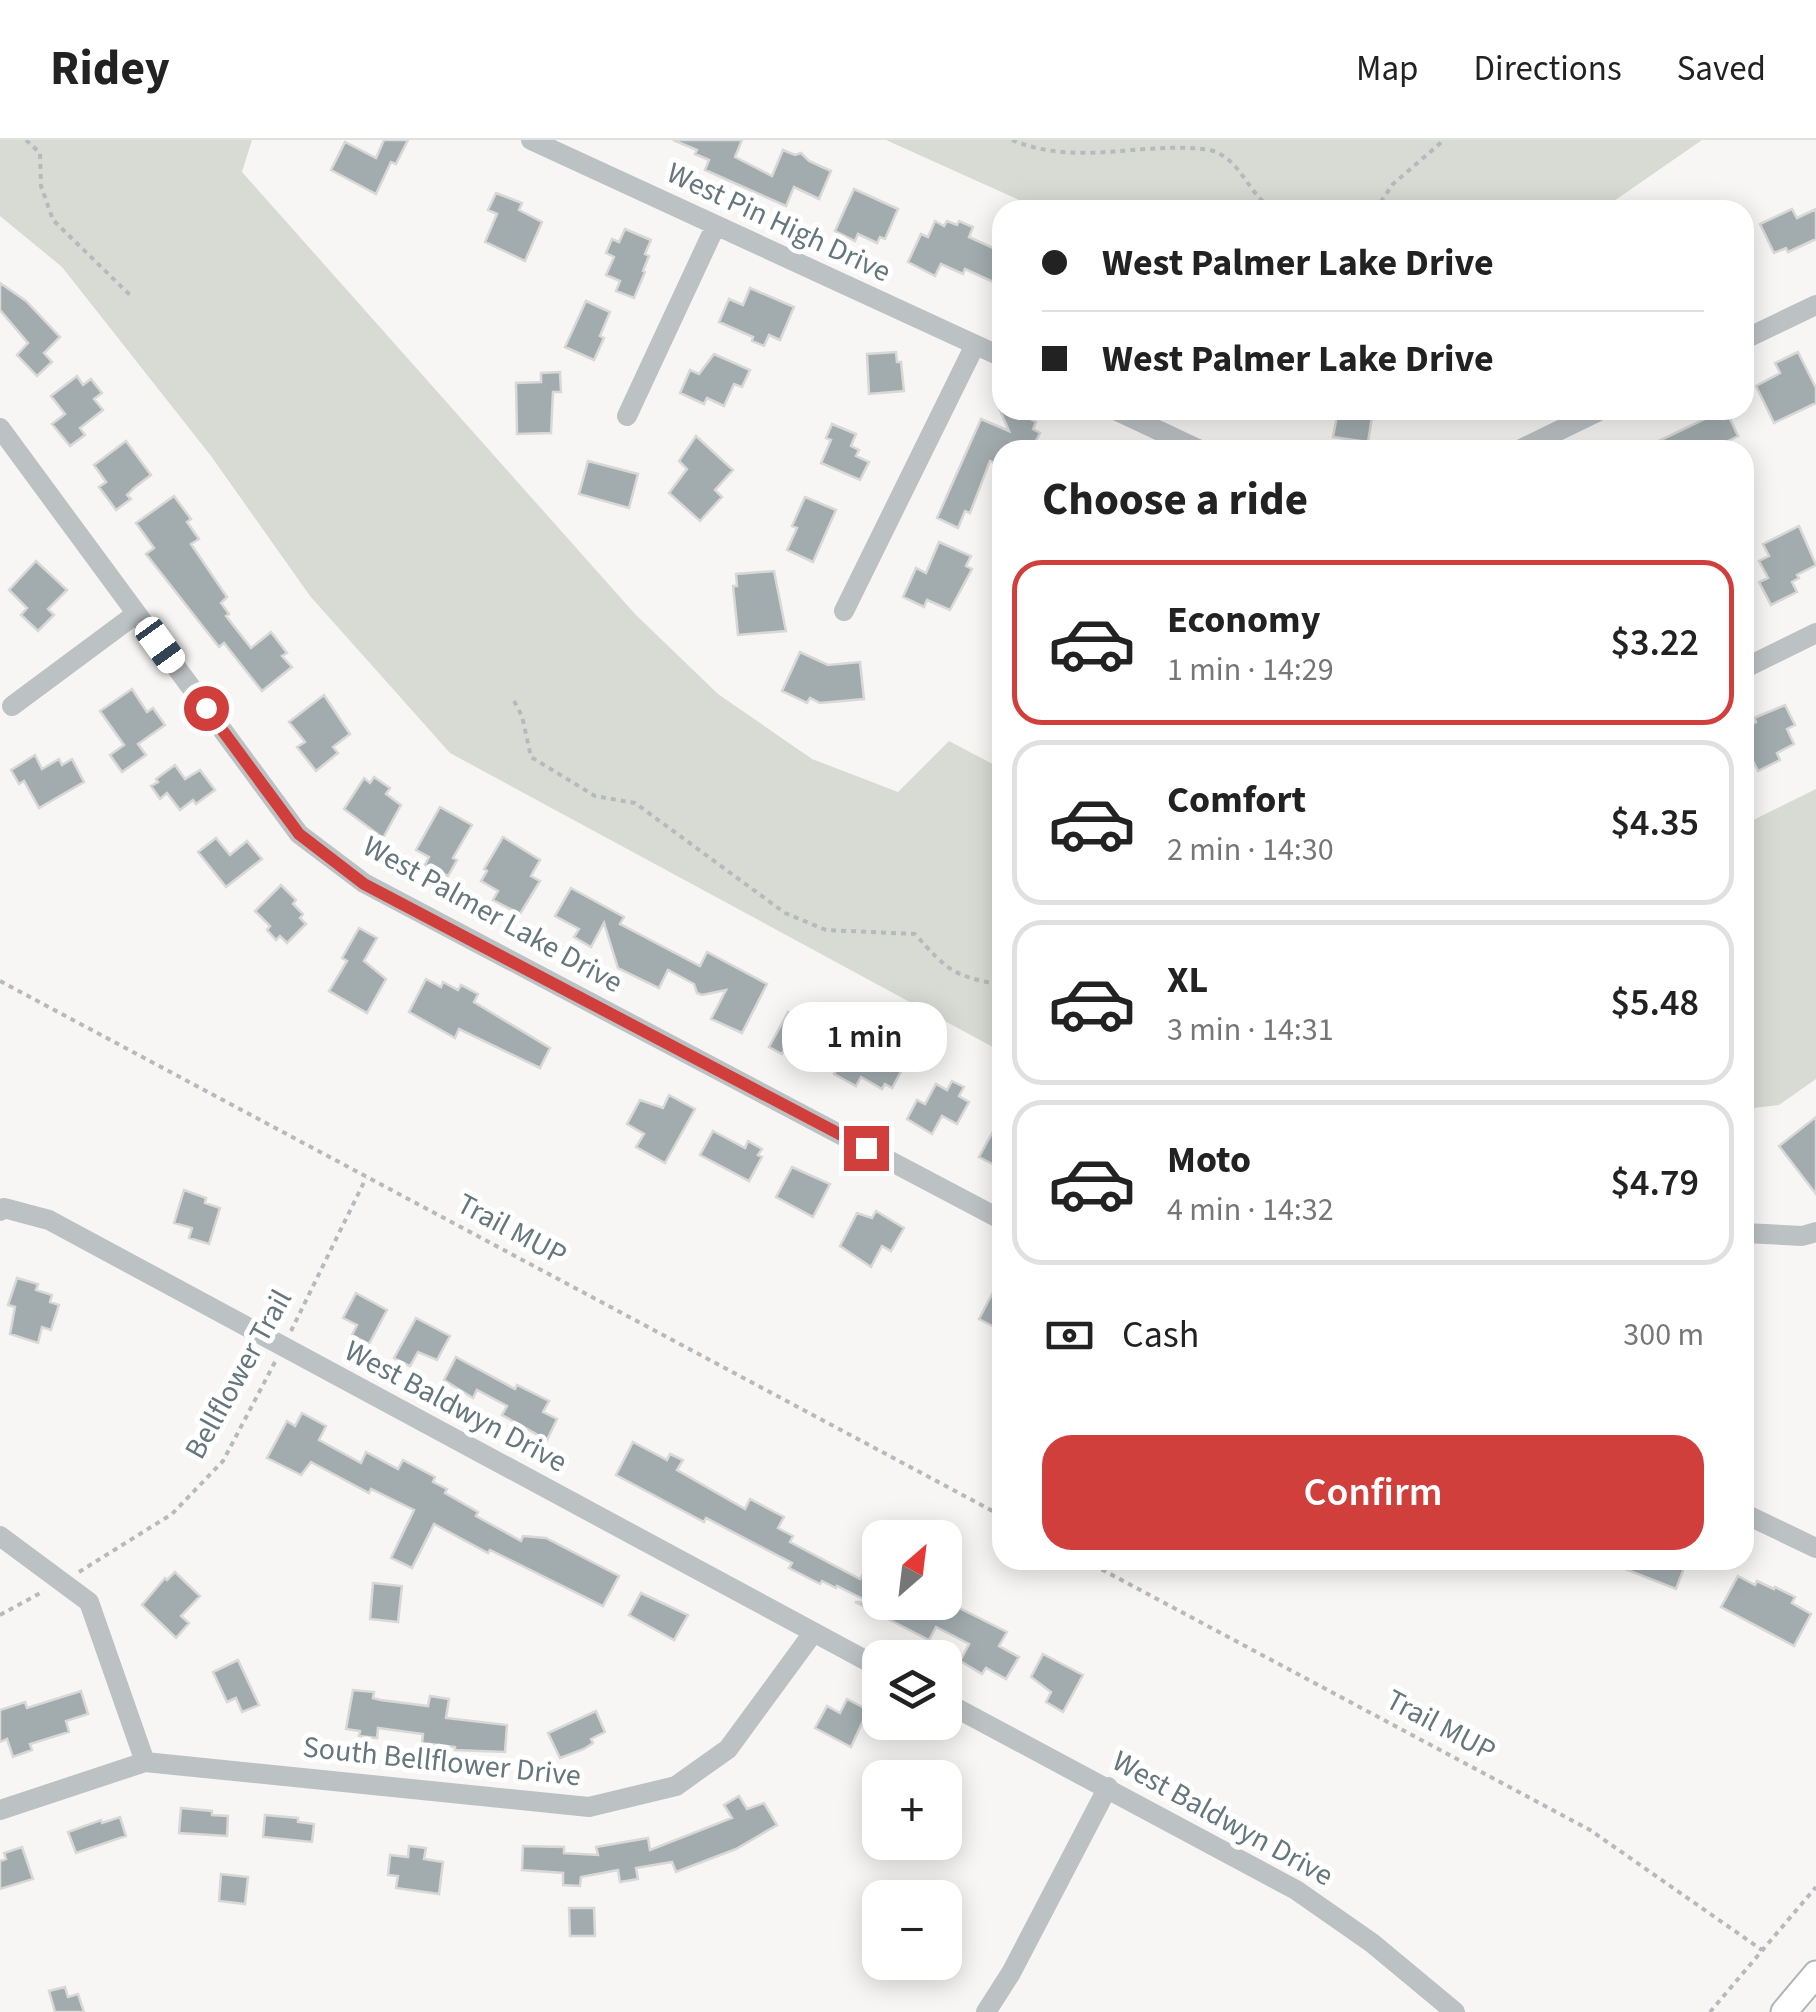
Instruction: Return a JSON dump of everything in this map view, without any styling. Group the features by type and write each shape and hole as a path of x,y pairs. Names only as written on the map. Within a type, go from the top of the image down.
{"main road":[{"path":"1784,2012 1816,1974"}],"street":[{"name":"West Pin High Drive","path":"530,140 992,353"},
{"path":"627,416 715,227"},
{"path":"1754,335 1816,304"},
{"path":"844,611 975,345"},
{"path":"1136,420 1179,440"},
{"path":"1540,440 1581,420"},
{"name":"West Palmer Lake Drive","path":"0,428 299,834 364,884 992,1215"},
{"path":"12,706 136,614"},
{"path":"1754,664 1816,633"},
{"name":"West Baldwyn Drive","path":"0,1210 49,1220 862,1659"},
{"path":"1754,1233 1802,1236 1816,1232"},
{"path":"1754,1518 1813,1543"},
{"path":"0,1536 90,1602 145,1762"},
{"name":"South Bellflower Drive","path":"0,1810 145,1762 588,1807 676,1786 728,1750 813,1634"},
{"name":"West Baldwyn Drive","path":"962,1711 1322,1906 1455,2012"},
{"path":"986,2012 1011,1973 1108,1787"}],"path":[{"path":"26,140 40,153 41,186 53,220 130,295"},
{"path":"1012,140 1034,150 1074,154 1138,147 1215,151 1236,165 1261,200"},
{"path":"1382,200 1392,184 1444,140"},
{"path":"514,701 522,716 530,757 595,796 635,803 785,913 826,930 915,934 947,970 992,983"},
{"name":"Trail MUP","path":"0,982 992,1511"},
{"name":"Bellflower Trail","path":"0,1615 63,1582 172,1514 223,1460 367,1177"},
{"name":"Trail MUP","path":"1103,1570 1590,1830 1762,1950"},
{"path":"1710,2012 1816,1887"}],"shaded area":[{"path":"0,140 252,140 242,172 635,614 718,694 812,759 898,792 949,741 992,764 992,1047 450,753 310,596 211,456 62,267 0,216"},
{"path":"886,140 1702,140 1615,200 1019,200"},
{"path":"1816,789 1816,1079 1779,1105 1754,1108 1754,820"}],"building":[{"path":"384,140 408,140 396,164 391,162 376,194 331,170 345,142 376,158"},
{"path":"673,140 742,140 735,157 772,176 783,150 801,153 831,171 819,199 794,187 786,206 705,170 709,160"},
{"path":"854,189 898,209 885,239 880,237 877,243 858,234 855,241 835,231"},
{"path":"496,193 522,203 519,210 542,222 525,261 485,242 497,214 488,210"},
{"path":"1792,209 1797,218 1816,209 1816,239 1788,252 1786,248 1774,253 1760,224"},
{"path":"935,221 944,226 947,221 957,225 959,221 973,227 969,237 992,247 992,281 965,269 963,274 941,264 935,276 908,262 921,234 928,237"},
{"path":"625,229 651,240 645,254 649,256 645,272 634,298 616,291 620,281 606,275 614,257 606,253 612,239 619,242"},
{"path":"0,283 26,301 60,337 44,353 52,362 37,376 17,355 28,343 0,310"},
{"path":"750,288 794,307 780,340 769,335 764,346 719,322 729,299 743,305"},
{"path":"586,301 610,312 594,360 565,347"},
{"path":"896,352 904,391 869,394 867,354"},
{"path":"1798,352 1816,388 1816,403 1774,423 1756,386 1780,373 1775,363"},
{"path":"714,354 750,370 742,387 734,384 724,406 707,398 704,404 680,393 690,370 699,374"},
{"path":"560,372 561,392 553,392 551,433 517,434 516,383 541,382 541,373"},
{"path":"77,376 83,385 91,379 102,393 94,399 103,410 80,428 85,435 70,446 52,424 65,414 51,396"},
{"path":"981,419 1009,431 1004,420 1032,420 1036,422 1033,429 1040,433 1036,440 992,440 992,462 970,513 965,511 958,528 937,518"},
{"path":"1336,420 1372,420 1368,440 1333,437"},
{"path":"1703,420 1731,420 1738,436 1730,440 1661,440"},
{"path":"832,424 856,434 851,446 859,450 856,456 869,462 860,480 821,463 831,440 826,438"},
{"path":"696,436 733,470 715,490 722,497 700,521 669,493 687,469 679,461"},
{"path":"126,441 151,475 116,510 99,487 106,482 94,465"},
{"path":"588,461 638,474 629,508 579,494"},
{"path":"174,496 191,519 187,522 199,539 191,544 227,597 221,603 229,614 226,616 251,648 271,632 287,653 282,656 292,667 262,691 224,643 219,647 146,554 154,548 136,523"},
{"path":"805,497 836,510 813,562 787,550"},
{"path":"1799,526 1816,565 1792,582 1797,592 1771,605 1759,582 1768,578 1759,561 1769,556 1763,544"},
{"path":"939,542 971,556 966,566 972,569 950,610 927,600 924,607 903,597 916,568 926,573"},
{"path":"36,561 67,590 48,609 54,615 38,631 21,615 27,608 9,590"},
{"path":"774,571 786,631 738,635 733,586 737,586 736,574"},
{"path":"800,652 828,665 860,662 864,699 820,703 810,698 807,703 782,691"},
{"path":"132,689 147,712 153,708 165,725 138,744 146,755 122,772 110,755 124,745 100,711"},
{"path":"324,695 350,734 333,747 338,753 316,771 297,747 305,742 289,722"},
{"path":"1785,705 1795,725 1787,729 1794,744 1777,753 1780,760 1758,771 1754,763 1754,718"},
{"path":"35,755 42,769 59,759 62,765 72,759 84,782 39,808 24,781 19,784 11,770"},
{"path":"175,765 185,779 200,770 215,790 180,810 167,793 160,799 151,786"},
{"path":"374,777 390,788 386,794 401,805 383,838 344,809 364,778 370,783"},
{"path":"440,807 472,825 453,858 457,860 448,876 425,865 429,857 416,850"},
{"path":"503,837 540,860 531,876 540,881 520,914 493,900 498,891 481,881"},
{"path":"216,838 230,855 247,841 262,859 226,887 198,852"},
{"path":"281,885 296,900 293,904 306,924 287,943 280,936 276,940 267,930 270,926 255,911"},
{"path":"571,888 624,917 620,924 700,966 707,952 767,984 742,1033 711,1019 726,990 702,995 694,984 668,970 659,988 618,968 604,923 591,947 574,937 579,929 555,916"},
{"path":"359,928 377,938 364,961 386,979 367,1013 329,991 347,961 342,958"},
{"path":"426,979 458,990 461,985 478,994 474,1002 550,1048 540,1068 459,1029 455,1038 409,1012"},
{"path":"788,1012 816,1027 801,1054 786,1046 782,1054 769,1047"},
{"path":"876,1037 877,1044 907,1061 892,1088 885,1084 882,1089 861,1077 856,1086 834,1074 845,1055 851,1058 860,1040"},
{"path":"952,1081 964,1087 959,1096 969,1102 957,1124 942,1116 932,1134 907,1119 917,1100 925,1104 936,1084 947,1090"},
{"path":"669,1095 695,1109 665,1163 636,1147 644,1134 627,1124 640,1100 663,1108"},
{"path":"1816,1117 1816,1194 1779,1146"},
{"path":"713,1131 745,1148 748,1141 762,1149 758,1155 762,1157 749,1181 700,1155"},
{"path":"992,1133 992,1164 979,1157"},
{"path":"792,1167 830,1184 813,1217 776,1197"},
{"path":"184,1190 220,1208 209,1244 189,1238 192,1228 174,1223"},
{"path":"876,1211 904,1228 891,1251 882,1246 871,1267 840,1246 857,1213 872,1218"},
{"path":"17,1278 38,1284 36,1290 52,1295 50,1302 59,1305 51,1330 42,1327 38,1343 10,1334 15,1307 8,1305"},
{"path":"356,1293 387,1310 369,1344 352,1335 357,1325 343,1318"},
{"path":"992,1294 992,1326 979,1319"},
{"path":"416,1318 450,1336 437,1360 418,1352 410,1366 394,1358"},
{"path":"456,1357 515,1389 517,1385 549,1401 543,1412 557,1419 547,1440 502,1415 507,1406 477,1390 473,1398 444,1380"},
{"path":"302,1413 326,1426 319,1440 361,1463 366,1452 398,1469 403,1460 435,1477 433,1482 478,1512 476,1516 521,1541 523,1536 546,1538 619,1576 603,1606 434,1524 412,1568 391,1558 414,1510 371,1489 369,1493 311,1462 301,1475 267,1458 287,1421 295,1426"},
{"path":"633,1442 667,1460 670,1454 683,1460 677,1470 745,1509 750,1499 784,1517 778,1528 793,1536 790,1542 860,1579 862,1576 862,1598 837,1586 822,1581 820,1584 789,1568 792,1563 616,1475"},
{"path":"1628,1570 1683,1570 1676,1589"},
{"path":"175,1572 200,1596 181,1616 189,1623 176,1638 142,1605"},
{"path":"1738,1576 1795,1597 1792,1603 1811,1614 1794,1646 1721,1607"},
{"path":"373,1583 402,1586 398,1622 370,1619"},
{"path":"641,1593 688,1615 674,1640 629,1615"},
{"path":"962,1610 1007,1632 999,1646 1019,1657 1006,1679 986,1668 982,1674 962,1662 969,1644 962,1640 936,1627 929,1640 890,1620 962,1620"},
{"path":"1043,1654 1083,1675 1063,1712 1046,1702 1051,1692 1031,1677"},
{"path":"238,1660 259,1705 242,1712 236,1698 227,1702 213,1672"},
{"path":"353,1690 374,1692 373,1698 381,1700 428,1706 430,1696 449,1699 446,1718 507,1725 505,1752 455,1750 422,1743 423,1734 378,1728 377,1738 359,1736 360,1731 346,1729"},
{"path":"81,1691 88,1714 66,1721 69,1732 30,1744 32,1750 13,1757 7,1739 0,1742 0,1710 25,1702 27,1708"},
{"path":"847,1699 862,1707 862,1723 851,1747 815,1728 827,1706 840,1713"},
{"path":"596,1711 605,1732 591,1739 593,1743 584,1749 560,1758 548,1733"},
{"path":"739,1796 747,1809 764,1803 777,1825 736,1849 676,1872 672,1862 636,1868 638,1879 620,1882 618,1870 581,1877 580,1886 563,1885 563,1873 522,1870 523,1846 564,1847 564,1853 598,1855 596,1847 648,1838 650,1850 732,1818 724,1805"},
{"path":"181,1808 228,1816 227,1836 179,1833"},
{"path":"265,1815 298,1818 298,1822 314,1824 312,1842 263,1837"},
{"path":"120,1817 126,1836 76,1853 68,1832"},
{"path":"409,1846 426,1848 424,1859 443,1862 439,1894 396,1888 398,1876 388,1875 390,1855 408,1857"},
{"path":"22,1847 33,1879 0,1889 0,1861 6,1859 4,1853"},
{"path":"221,1874 248,1877 245,1904 219,1901"},
{"path":"569,1908 594,1908 595,1936 570,1936"},
{"path":"65,1987 68,1997 78,1994 84,2012 55,2012 49,1991"}],"route":[{"path":"206,708 299,834 364,884 866,1148"}]}
